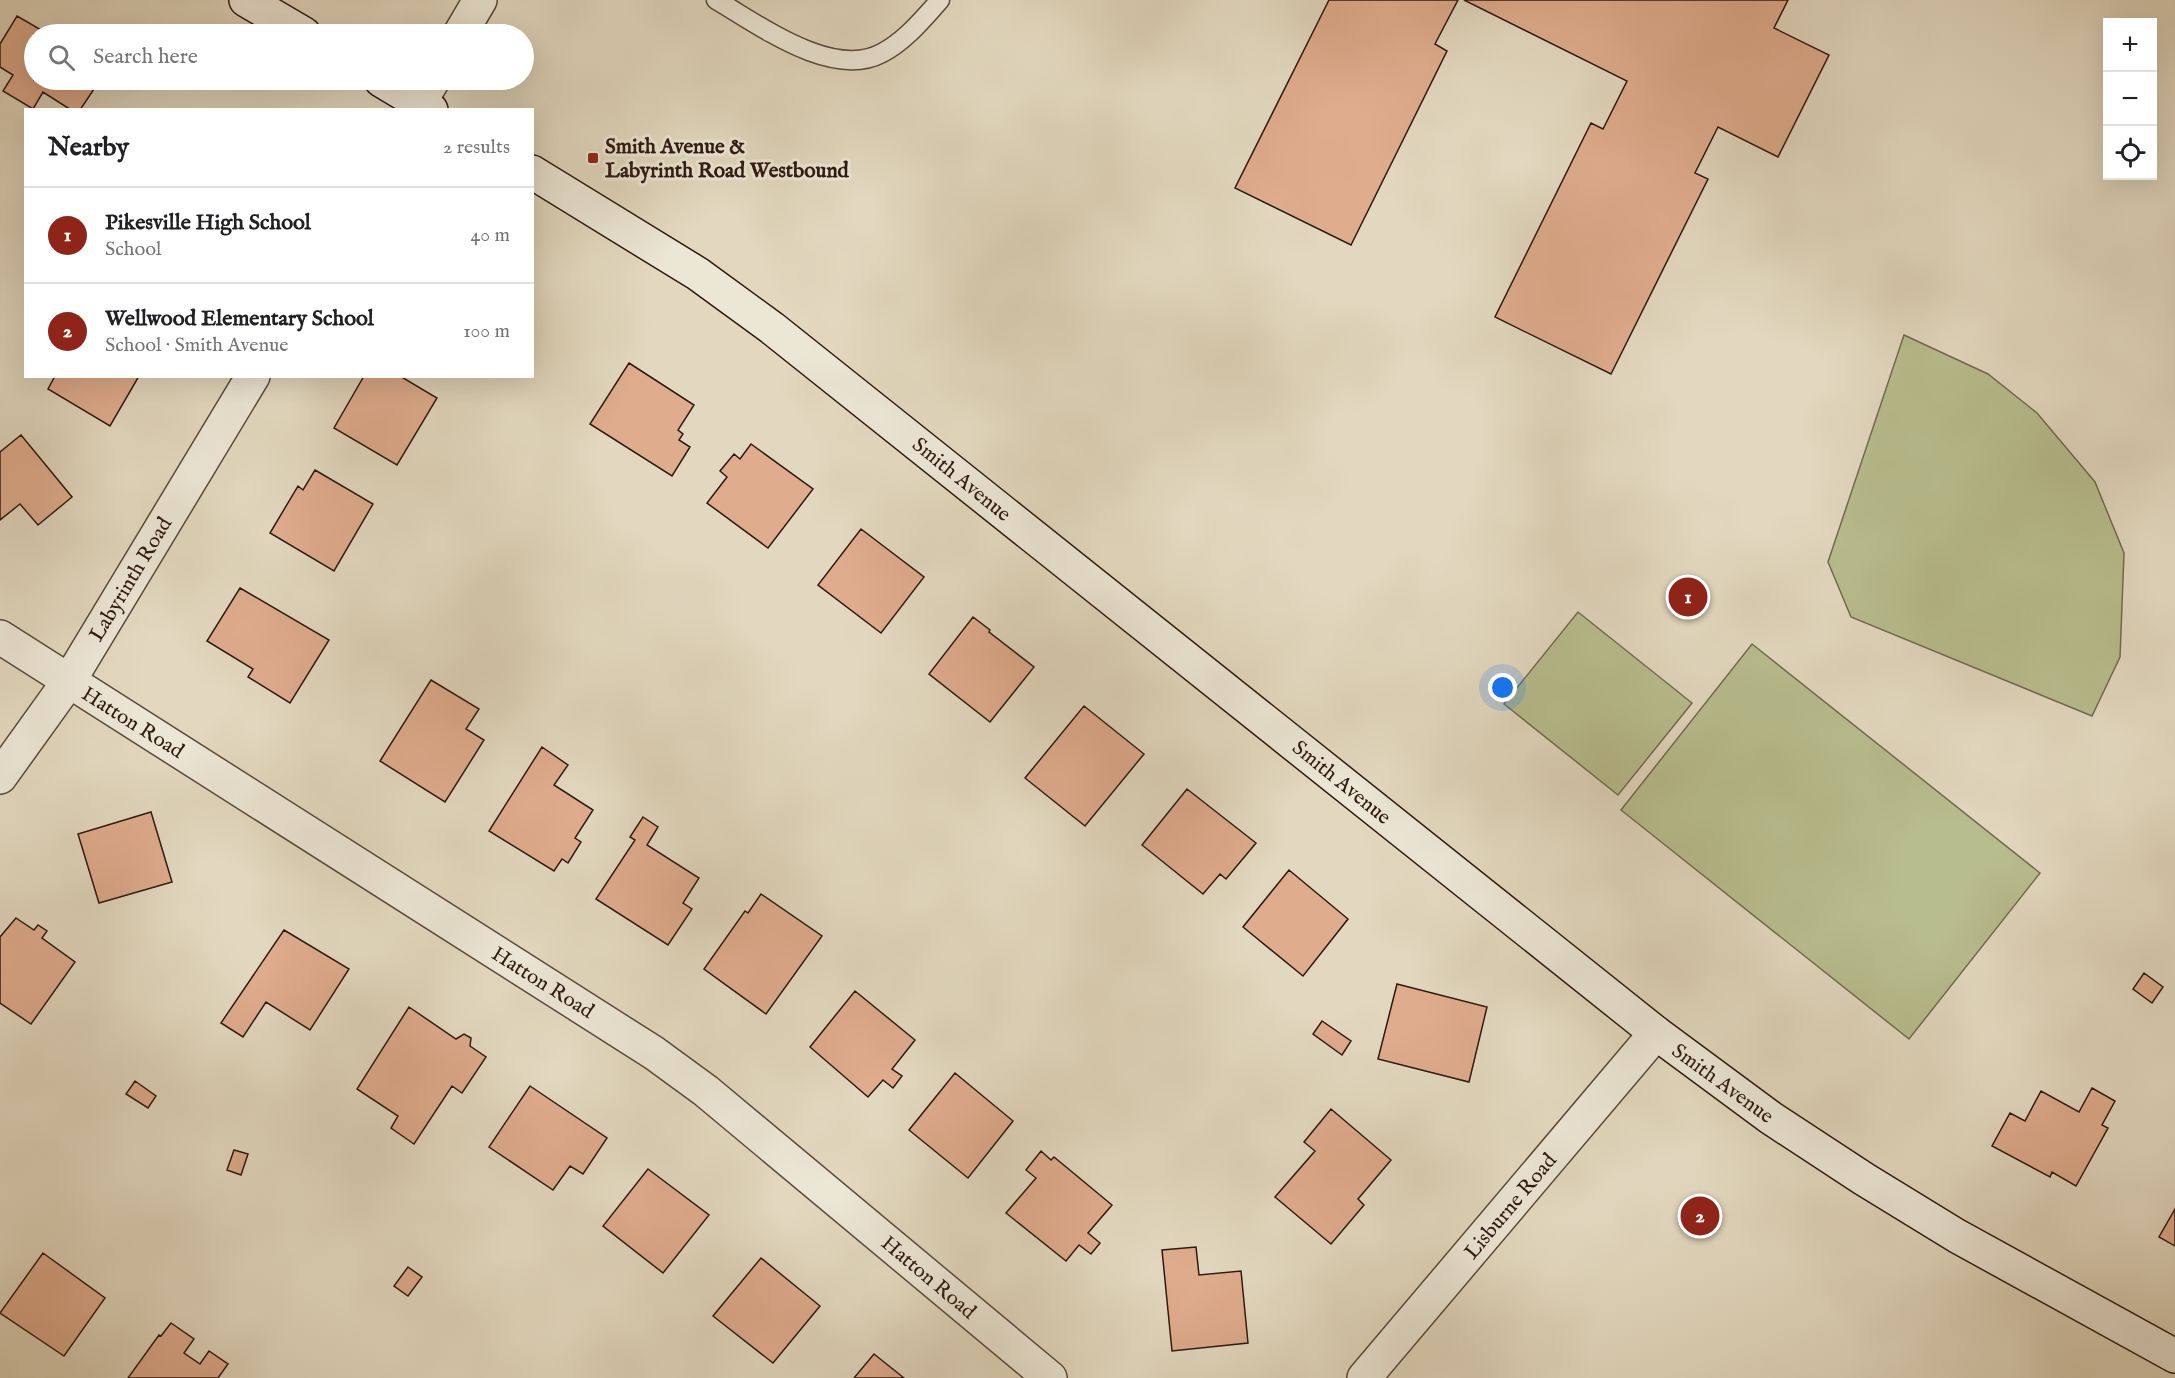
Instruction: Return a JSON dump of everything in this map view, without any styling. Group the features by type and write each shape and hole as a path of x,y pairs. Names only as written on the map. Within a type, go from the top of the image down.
{"street":[{"path":"246,0 287,24"},
{"path":"466,24 480,0"},
{"path":"402,90 424,100"},
{"name":"Smith Avenue","path":"534,173 698,274 772,328 1656,1033 1771,1119 1957,1236 2175,1356"},
{"name":"Labyrinth Road","path":"0,777 69,681 252,378"},
{"name":"Hatton Road","path":"0,636 654,1053 706,1091 1050,1378"},
{"name":"Lisburne Road","path":"1364,1378 1656,1033"}],"lane":[{"path":"716,0 793,44 822,57 852,61 881,54 907,35 940,0"}],"green space":[{"path":"1904,335 1988,374 2037,413 2095,482 2124,553 2120,657 2092,716 1851,617 1828,562"},
{"path":"1578,612 1692,703 1618,795 1504,704"},
{"path":"1752,644 2040,873 1909,1039 1621,810"}],"building":[{"path":"1329,0 1458,0 1435,44 1447,51 1351,245 1235,188"},
{"path":"1464,0 1788,0 1774,28 1829,55 1778,157 1718,127 1695,173 1708,179 1611,374 1495,317 1591,123 1603,129 1627,81"},
{"path":"17,16 31,24 24,24 24,90 93,90 81,108 68,108 43,92 34,108 31,108 3,91 13,75 0,67 0,44"},
{"path":"629,363 694,405 678,430 683,434 679,440 690,447 672,476 590,424"},
{"path":"54,378 138,378 110,426 48,389"},
{"path":"363,378 403,378 437,398 397,465 334,428"},
{"path":"21,435 72,497 38,525 20,504 0,520 0,452"},
{"path":"751,444 813,489 768,548 707,503 727,477 720,471 734,454 740,459"},
{"path":"315,470 373,504 334,571 270,533 298,486 303,490"},
{"path":"861,529 924,577 881,633 818,585"},
{"path":"240,588 329,640 290,703 248,677 253,669 207,641"},
{"path":"973,617 1034,667 990,722 929,674"},
{"path":"431,680 479,709 466,729 484,740 445,802 380,761"},
{"path":"1084,706 1144,754 1085,826 1025,778"},
{"path":"542,747 568,765 554,785 593,810 575,838 581,842 568,863 562,859 554,871 489,831"},
{"path":"1187,789 1256,843 1226,879 1220,874 1203,894 1142,845"},
{"path":"151,812 172,882 99,903 78,834"},
{"path":"643,817 658,827 647,845 699,878 683,903 692,909 668,945 596,899 635,840 630,837"},
{"path":"1289,870 1348,919 1303,976 1243,927"},
{"path":"761,894 822,936 766,1014 704,969 745,911 748,913"},
{"path":"16,918 34,930 38,925 47,931 42,938 75,962 31,1024 0,1003 0,937"},
{"path":"284,930 349,969 310,1030 266,1002 243,1037 221,1023"},
{"path":"2144,973 2163,987 2152,1003 2133,989"},
{"path":"1397,984 1487,1007 1469,1082 1378,1059"},
{"path":"855,991 915,1040 892,1069 902,1076 893,1088 883,1080 868,1097 810,1047"},
{"path":"409,1007 456,1039 464,1034 471,1038 470,1046 486,1057 462,1093 452,1086 414,1144 391,1128 398,1116 357,1089"},
{"path":"1322,1021 1351,1041 1342,1055 1313,1034"},
{"path":"955,1073 1013,1121 968,1178 909,1130"},
{"path":"135,1081 156,1096 148,1108 126,1094"},
{"path":"530,1086 607,1138 583,1174 570,1166 553,1190 489,1147"},
{"path":"2092,1088 2115,1101 2102,1125 2108,1128 2076,1186 2052,1172 2050,1177 1992,1146 2010,1113 2025,1121 2041,1091 2079,1112"},
{"path":"1331,1109 1391,1160 1358,1199 1364,1205 1331,1244 1275,1197 1315,1151 1304,1142"},
{"path":"234,1150 248,1154 241,1175 227,1170"},
{"path":"1041,1151 1051,1160 1054,1157 1112,1205 1088,1233 1100,1243 1091,1254 1079,1245 1066,1261 1006,1213 1036,1178 1026,1170"},
{"path":"648,1169 709,1215 663,1273 603,1226"},
{"path":"2175,1209 2175,1246 2159,1237"},
{"path":"1196,1247 1199,1275 1241,1271 1248,1343 1172,1351 1162,1250"},
{"path":"43,1253 105,1298 64,1356 0,1313"},
{"path":"761,1258 820,1306 773,1363 713,1316"},
{"path":"408,1267 422,1277 408,1296 394,1286"},
{"path":"171,1323 194,1339 184,1353 200,1364 209,1351 228,1364 218,1378 128,1378 159,1335 161,1336"},
{"path":"874,1354 904,1378 854,1378"}],"place":[{"name":"Smith Avenue & Labyrinth Road Westbound","path":"593,158"},
{"name":"Pikesville High School","path":"1688,597"},
{"name":"Wellwood Elementary School","path":"1700,1216"}]}
